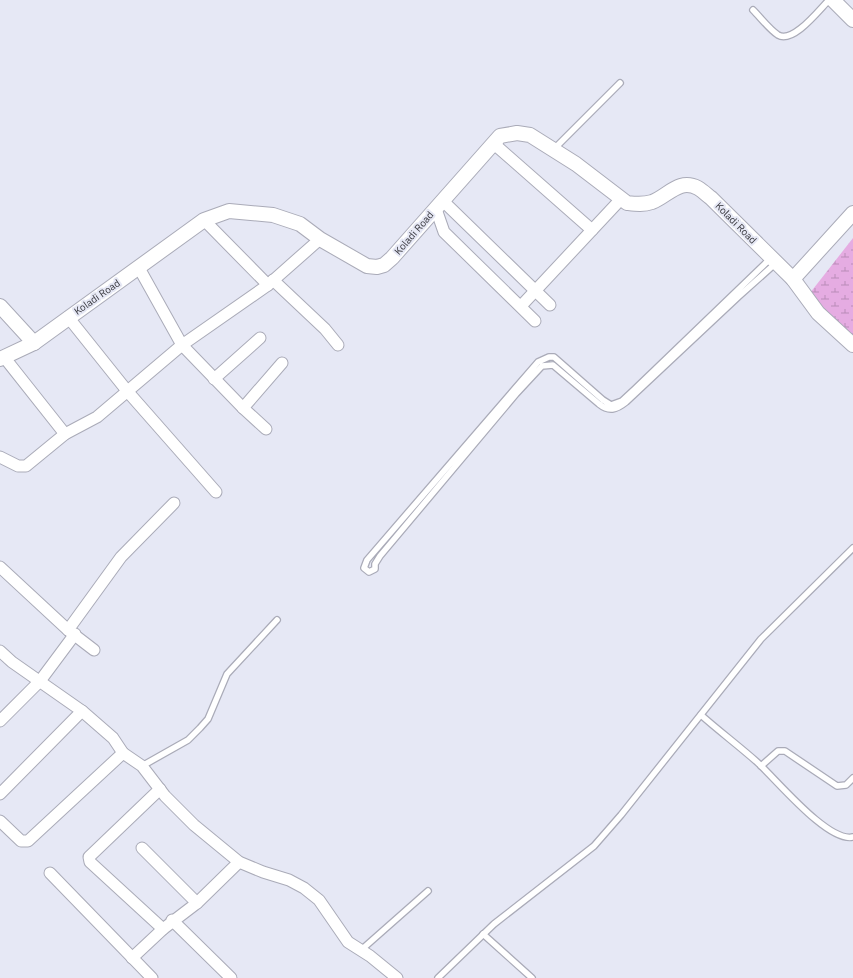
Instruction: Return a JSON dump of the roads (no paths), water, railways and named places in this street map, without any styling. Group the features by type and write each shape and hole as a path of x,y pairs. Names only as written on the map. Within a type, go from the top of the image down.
{"street":[{"path":"833,0 853,20"},
{"name":"Koladi Road","path":"2,358 34,343 204,220 229,211 274,215 300,224 320,239 367,266 377,267 384,265 392,258 500,136 517,133 530,135 554,149 627,203 640,205 653,201 674,188 686,185 698,188 711,198 793,279 818,313 853,345"},
{"path":"493,143 592,230"},
{"path":"521,306 621,199"},
{"path":"439,205 550,305"},
{"path":"439,205 444,232 535,321"},
{"path":"793,279 853,212"},
{"path":"204,220 270,282 324,329 338,345"},
{"path":"0,457 18,466 26,466 65,434 97,417 182,345 270,282 320,239"},
{"path":"139,268 182,345 243,408 266,428"},
{"path":"0,306 34,343"},
{"path":"68,317 128,392 216,492"},
{"path":"214,379 260,338"},
{"path":"2,358 65,434"},
{"path":"243,408 282,364"},
{"path":"0,721 40,681 121,557 174,503"},
{"path":"0,567 94,650"},
{"path":"0,651 82,711 113,738 123,753 142,766 170,802 194,825 239,862 263,872 289,880 304,888 319,900 348,942 360,952 370,956 397,978"},
{"path":"0,794 82,711"},
{"path":"0,821 21,841 28,841 123,753"},
{"path":"160,789 89,857 90,862 163,929"},
{"path":"142,848 197,902"},
{"path":"132,958 172,920 197,902 239,862"},
{"path":"50,873 152,978"},
{"path":"172,920 231,978"}],"lane":[{"path":"753,10 778,35 789,36 796,33 829,0"},
{"path":"554,149 620,83"},
{"path":"774,260 626,402 614,410 605,409 553,365 542,366 516,394 385,550 375,564 375,570 369,572 364,568 368,560 538,362 549,357 554,357 603,400 611,405 616,404 626,397 774,260"},
{"path":"438,978 494,924 594,846 701,716 761,639 853,548"},
{"path":"142,766 188,740 200,728 208,719 226,674 277,620"},
{"path":"701,716 761,766 811,815 832,832 843,837 853,837"},
{"path":"761,766 778,751 785,751 837,786 846,785 853,778"},
{"path":"360,952 428,891"},
{"path":"483,934 532,978"}]}
